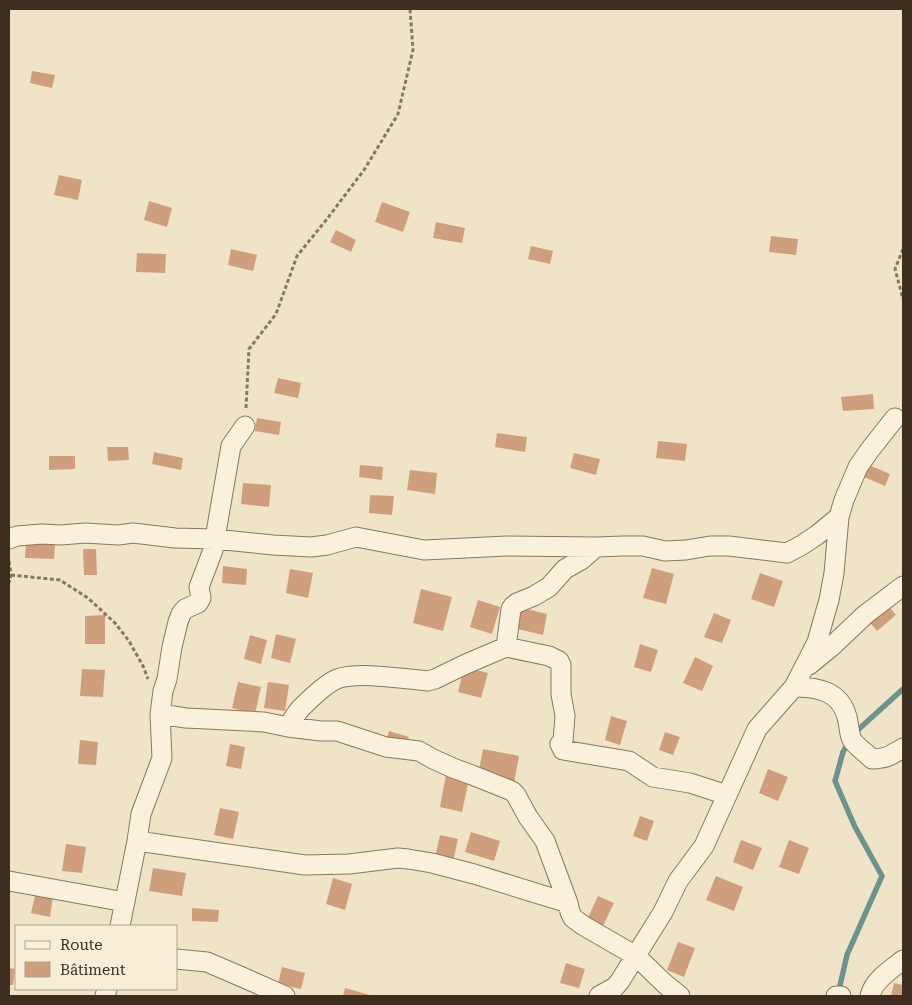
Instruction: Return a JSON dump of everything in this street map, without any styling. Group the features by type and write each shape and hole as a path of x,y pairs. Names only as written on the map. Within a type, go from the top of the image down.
{"street":[{"path":"798,679 817,642 829,600 834,573 839,517 844,500 858,467 895,418"},
{"path":"120,925 141,814 162,758 160,714 178,622 185,609 198,603 201,598 199,587 213,550 231,446 245,426"},
{"path":"9,539 17,536 42,534 85,533 118,535 134,533 175,538 311,546 356,537 424,550 507,546 643,546 665,551 729,546 787,553 818,535 839,517"},
{"path":"506,647 513,606 549,587 565,569 581,560 596,546"},
{"path":"599,996 615,987 620,981 663,912 678,881 704,846 757,729 798,679 866,614 903,586"},
{"path":"288,727 300,708 335,679 342,677 380,676 428,681 506,647 549,656 559,661 561,666 561,694 565,716 563,741 560,744 563,750 629,761 653,777 690,783 727,796"},
{"path":"798,679 833,695 837,699 846,715 851,738 872,759 884,759 903,748"},
{"path":"160,714 186,718 264,722 288,727 337,731 386,748 419,751 453,768 512,791 545,841 573,918 636,956 680,996"},
{"path":"137,841 305,865 349,864 398,858 408,859 474,874 568,904"},
{"path":"9,881 125,902"},
{"path":"178,959 207,962 285,996"},
{"path":"870,996 875,984 903,960"},
{"path":"836,996 841,996"}],"path":[{"path":"245,426 249,349 276,314 298,256 364,170 398,114 413,50 410,9"},
{"path":"903,249 895,270 903,299"},
{"path":"9,561 11,575 9,583"},
{"path":"11,575 60,580 88,598 115,623 129,641 144,666 149,682"}],"building":[{"path":"32,71 55,75 52,88 30,83"},
{"path":"59,175 82,180 78,200 54,195"},
{"path":"149,201 172,208 167,227 144,220"},
{"path":"382,202 410,212 403,232 375,222"},
{"path":"436,222 465,228 462,243 433,238"},
{"path":"336,230 356,240 351,252 330,242"},
{"path":"771,236 798,239 796,255 769,252"},
{"path":"531,246 553,251 550,264 528,259"},
{"path":"231,249 257,255 253,271 228,265"},
{"path":"137,253 166,254 165,273 136,272"},
{"path":"278,378 301,383 298,398 274,393"},
{"path":"873,394 874,409 843,411 841,397"},
{"path":"257,418 281,422 279,435 255,431"},
{"path":"497,433 527,437 525,452 495,447"},
{"path":"658,441 687,444 685,461 656,458"},
{"path":"107,447 128,447 129,460 108,461"},
{"path":"154,452 183,458 181,470 152,464"},
{"path":"574,453 600,459 596,475 570,468"},
{"path":"49,456 75,456 75,469 49,470"},
{"path":"360,465 383,467 382,480 359,477"},
{"path":"869,465 890,474 885,486 864,477"},
{"path":"410,470 437,473 435,494 407,490"},
{"path":"243,483 271,485 269,507 241,504"},
{"path":"370,495 394,496 392,515 369,513"},
{"path":"26,543 55,545 54,559 25,558"},
{"path":"83,549 96,549 97,575 84,575"},
{"path":"223,566 247,569 246,585 222,583"},
{"path":"652,568 674,574 666,604 643,598"},
{"path":"290,569 313,573 308,598 286,593"},
{"path":"760,573 783,581 774,607 751,599"},
{"path":"421,589 452,597 443,631 413,623"},
{"path":"478,600 500,607 492,634 470,627"},
{"path":"886,603 896,615 877,631 866,618"},
{"path":"518,607 547,614 543,635 513,628"},
{"path":"714,613 731,620 722,643 704,637"},
{"path":"105,615 105,644 85,644 85,616"},
{"path":"276,634 296,639 290,663 271,658"},
{"path":"250,635 267,640 261,664 244,659"},
{"path":"640,644 658,650 651,672 634,667"},
{"path":"695,657 713,666 702,691 683,683"},
{"path":"464,667 488,673 481,698 458,692"},
{"path":"82,669 105,670 103,697 80,696"},
{"path":"238,682 261,687 255,714 232,708"},
{"path":"268,682 289,685 285,711 264,708"},
{"path":"611,716 627,721 620,745 605,740"},
{"path":"389,731 409,737 405,748 386,742"},
{"path":"665,732 680,737 673,755 659,750"},
{"path":"80,740 98,742 96,765 78,764"},
{"path":"230,744 245,747 241,769 226,766"},
{"path":"483,749 519,756 514,783 478,776"},
{"path":"768,769 788,777 778,801 759,793"},
{"path":"446,774 469,779 462,812 440,807"},
{"path":"220,808 239,812 233,839 214,835"},
{"path":"640,816 654,821 647,841 633,836"},
{"path":"471,832 500,841 494,861 465,852"},
{"path":"440,835 458,839 453,862 435,858"},
{"path":"741,840 762,848 753,870 733,862"},
{"path":"789,840 809,848 799,874 779,867"},
{"path":"66,844 86,847 82,873 62,871"},
{"path":"153,868 186,873 182,896 149,891"},
{"path":"716,876 743,887 734,911 706,900"},
{"path":"333,878 352,884 345,910 326,904"},
{"path":"36,892 53,896 50,917 31,913"},
{"path":"598,896 614,903 601,930 586,922"},
{"path":"192,908 219,910 218,922 192,921"},
{"path":"678,942 695,948 684,977 667,970"},
{"path":"566,963 585,969 579,988 560,983"},
{"path":"282,967 305,973 301,989 278,984"},
{"path":"9,968 15,969 13,985 9,985"},
{"path":"894,983 903,985 903,996 891,996"},
{"path":"345,988 370,995 370,996 343,996"}],"waterway":[{"path":"838,994 847,955 882,876 855,827 835,781 843,752 851,738 903,689"}]}
